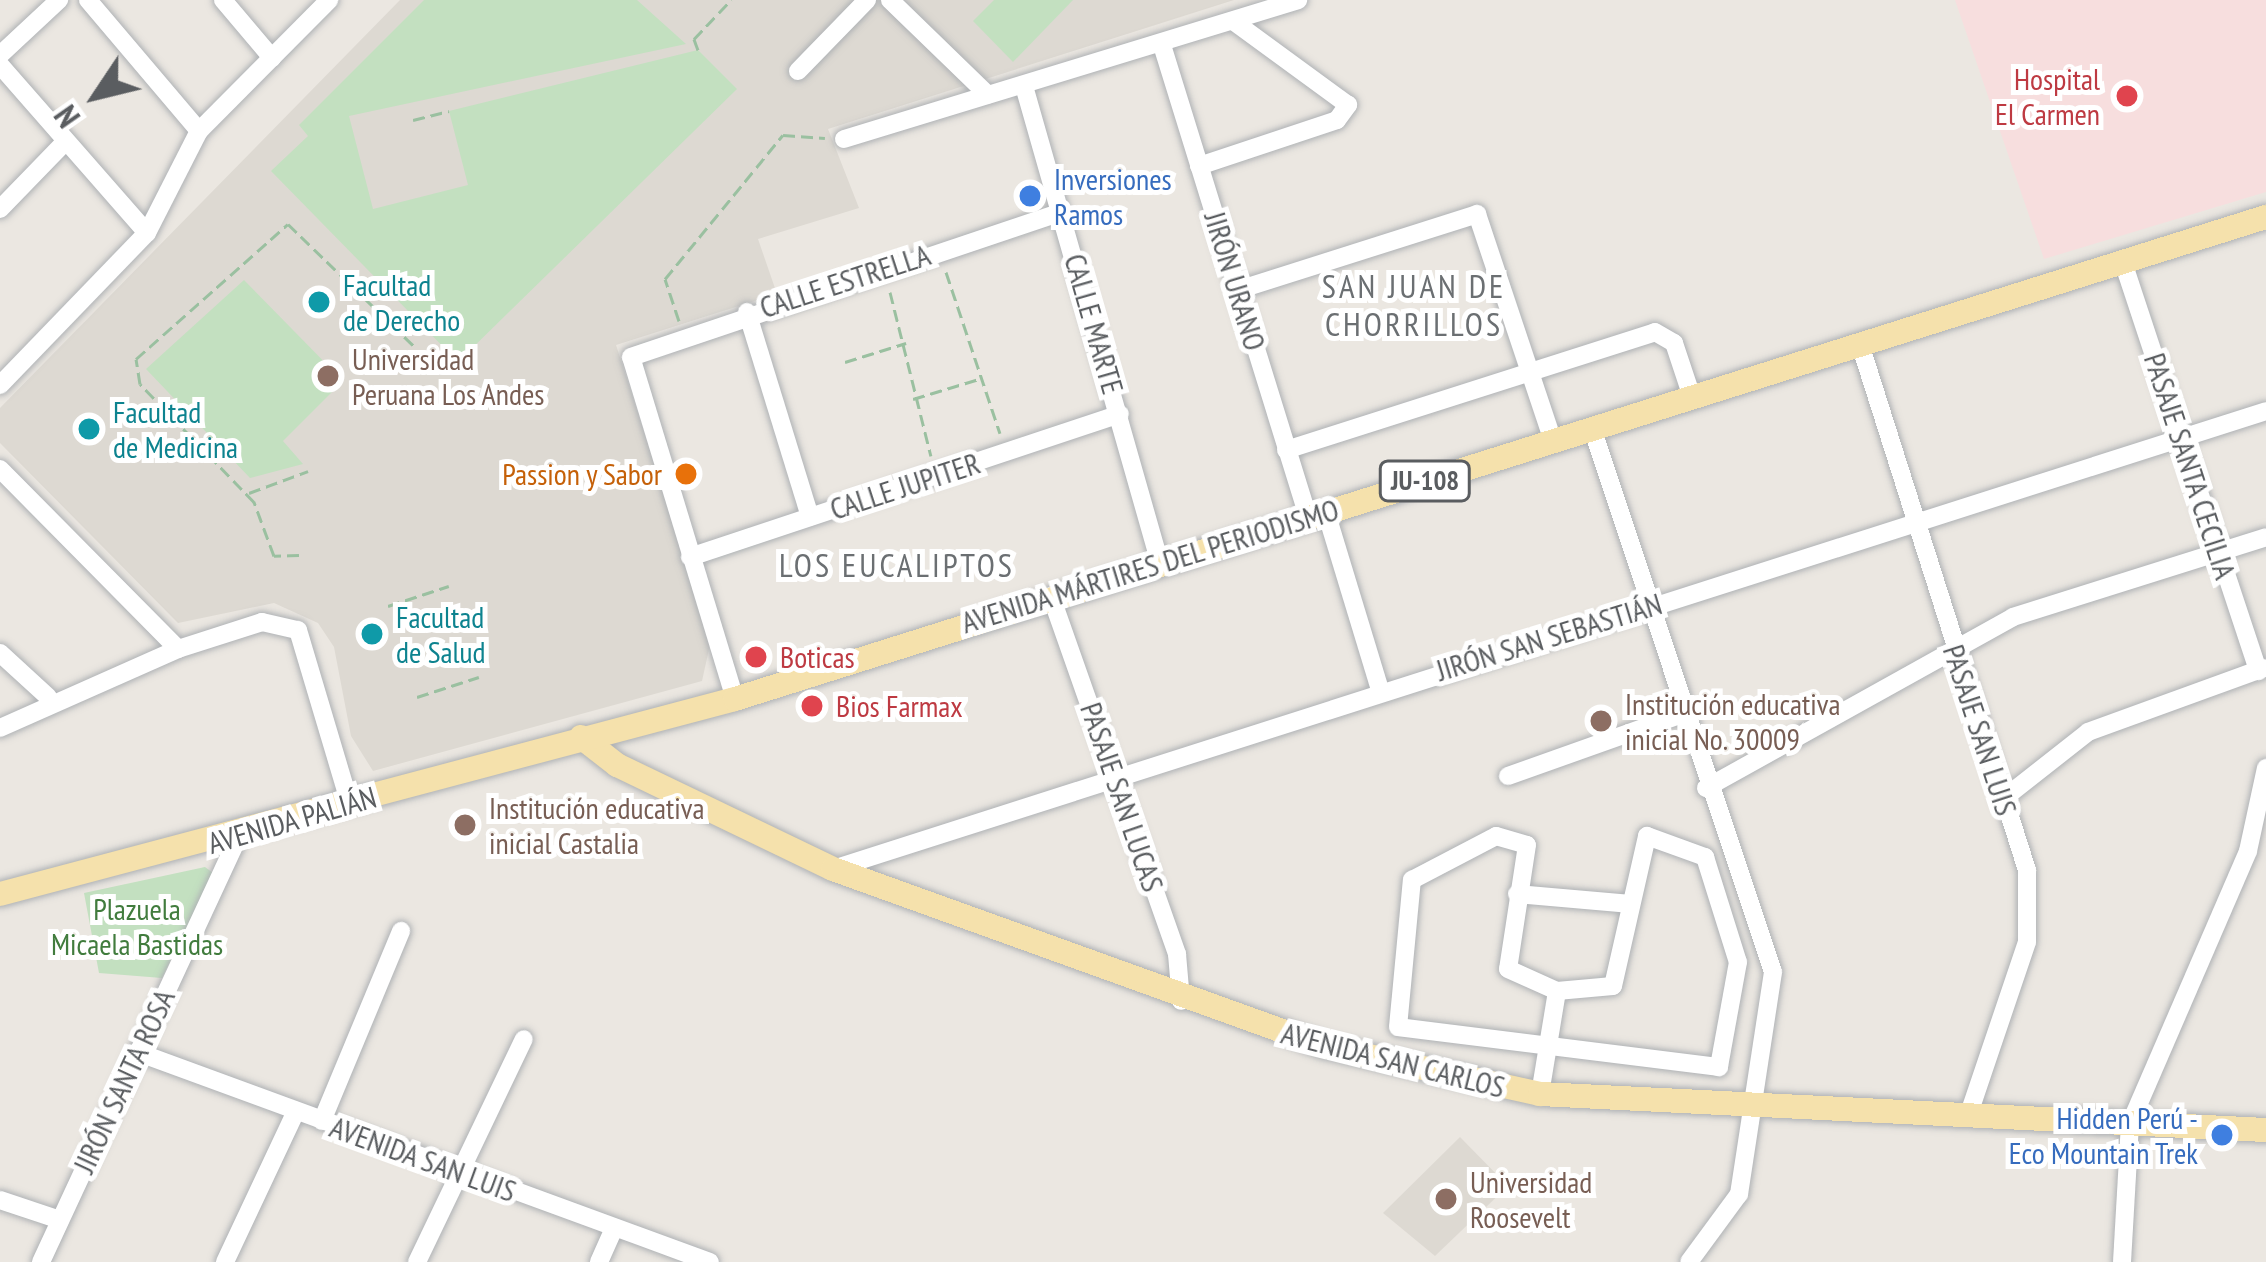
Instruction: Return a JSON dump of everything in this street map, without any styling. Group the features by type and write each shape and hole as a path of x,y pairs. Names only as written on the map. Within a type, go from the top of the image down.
{"main road":[{"name":"AVENIDA MÁRTIRES DEL PERIODISMO","path":"581,737 735,699 2266,218"},
{"name":"AVENIDA PALIÁN","path":"0,895 239,836 581,737"},
{"name":"AVENIDA SAN CARLOS","path":"581,737 617,765 833,868 1181,1001 1540,1094 2266,1130"}],"street":[{"path":"0,55 59,0"},
{"path":"88,0 200,131"},
{"path":"223,0 272,58"},
{"path":"0,386 147,233 200,131 329,0"},
{"path":"798,71 867,0"},
{"path":"890,0 988,95"},
{"path":"844,139 1236,23 1298,0"},
{"path":"1199,166 1337,120 1343,96 1236,23"},
{"name":"JIRÓN URANO","path":"1162,45 1286,450 1317,515 1379,690"},
{"path":"0,65 147,233"},
{"name":"CALLE MARTE","path":"1024,86 1160,562"},
{"path":"0,209 65,142"},
{"name":"CALLE ESTRELLA","path":"690,556 631,357 747,312 1061,212"},
{"path":"1238,290 1477,214 1553,441"},
{"name":"PASAJE SANTA CECILIA","path":"2123,262 2262,669"},
{"path":"747,312 810,518"},
{"path":"1286,450 1664,333 1692,397"},
{"name":"PASAJE SAN LUIS","path":"1860,344 1954,652 2027,870 2027,942 1968,1116"},
{"name":"JIRÓN SAN SEBASTIÁN","path":"833,868 1379,690 2266,412"},
{"name":"CALLE JUPITER","path":"690,556 1120,414"},
{"path":"1592,428 1706,788 1773,972 1739,1194 1689,1262"},
{"path":"0,469 178,649"},
{"path":"1706,788 2013,617 2266,537"},
{"path":"690,556 735,699"},
{"name":"PASAJE SAN LUCAS","path":"1052,596 1177,954 1181,1001"},
{"path":"0,728 48,697 262,622 298,630 350,804"},
{"path":"0,653 48,697"},
{"path":"2003,799 2088,732 2262,669"},
{"path":"1508,776 1682,714"},
{"path":"2122,1262 2130,1124 2248,851 2266,768"},
{"path":"1517,834 1527,845 1508,969 1557,991 1613,986 1631,904 1647,836 1706,857 1738,962 1718,1067 1550,1052 1395,1020 1416,874 1517,834"},
{"name":"JIRÓN SANTA ROSA","path":"40,1262 239,836"},
{"path":"1517,894 1631,904"},
{"path":"322,1121 401,931"},
{"path":"1540,1094 1557,991"},
{"path":"417,1262 524,1039"},
{"name":"AVENIDA SAN LUIS","path":"137,1052 710,1262"},
{"path":"225,1262 296,1111"},
{"path":"0,1200 60,1220"},
{"path":"599,1262 614,1230"}],"path":[{"path":"698,50 694,39 731,0"},
{"path":"413,120 448,111"},
{"path":"684,334 665,279 768,153 783,135 844,139"},
{"path":"299,555 274,556 247,494 134,368 278,230 292,224 416,348"},
{"path":"939,251 1006,452"},
{"path":"882,269 908,343 911,399 937,475"},
{"path":"844,362 908,343"},
{"path":"911,399 981,378"},
{"path":"247,494 308,471"},
{"path":"388,606 448,586"},
{"path":"416,697 479,677"}],"shaded area":[{"name":"Universidad Peruana Los Andes","path":"400,0 1234,0 828,129 859,208 758,239 777,294 616,345 711,640 702,681 373,771 351,736 334,647 318,623 274,603 178,623 0,443 0,408"},
{"name":"Hospital El Carmen","path":"1955,0 2266,0 2266,192 2044,259"},
{"name":"Universidad Roosevelt","path":"1460,1137 1508,1186 1435,1256 1383,1213"}],"green space":[{"path":"424,0 637,0 686,44 349,116 373,209 468,185 449,111 698,50 737,89 458,362 271,171 308,136 299,125"},
{"path":"994,0 1073,0 1013,62 973,21"},
{"path":"244,280 343,381 283,441 303,464 250,478 146,369"},
{"name":"Plazuela Micaela Bastidas","path":"205,867 213,873 162,978 99,973 84,893"}],"place":[{"name":"Hospital El Carmen","path":"2127,96"},
{"name":"Inversiones Ramos","path":"1030,196"},
{"name":"Facultad de Derecho","path":"319,302"},
{"name":"Universidad Peruana Los Andes","path":"328,376"},
{"name":"Facultad de Medicina","path":"89,429"},
{"name":"Passion y Sabor","path":"686,474"},
{"name":"Facultad de Salud","path":"372,634"},
{"name":"Boticas","path":"756,657"},
{"name":"Bios Farmax","path":"812,706"},
{"name":"Institución educativa inicial No. 30009","path":"1601,721"},
{"name":"Institución educativa inicial Castalia","path":"465,825"},
{"name":"Hidden Perú - Eco Mountain Trek","path":"2222,1135"},
{"name":"Universidad Roosevelt","path":"1446,1199"}],"district":[{"name":"SAN JUAN DE CHORRILLOS","path":"1414,305"},
{"name":"LOS EUCALIPTOS","path":"897,565"}]}
